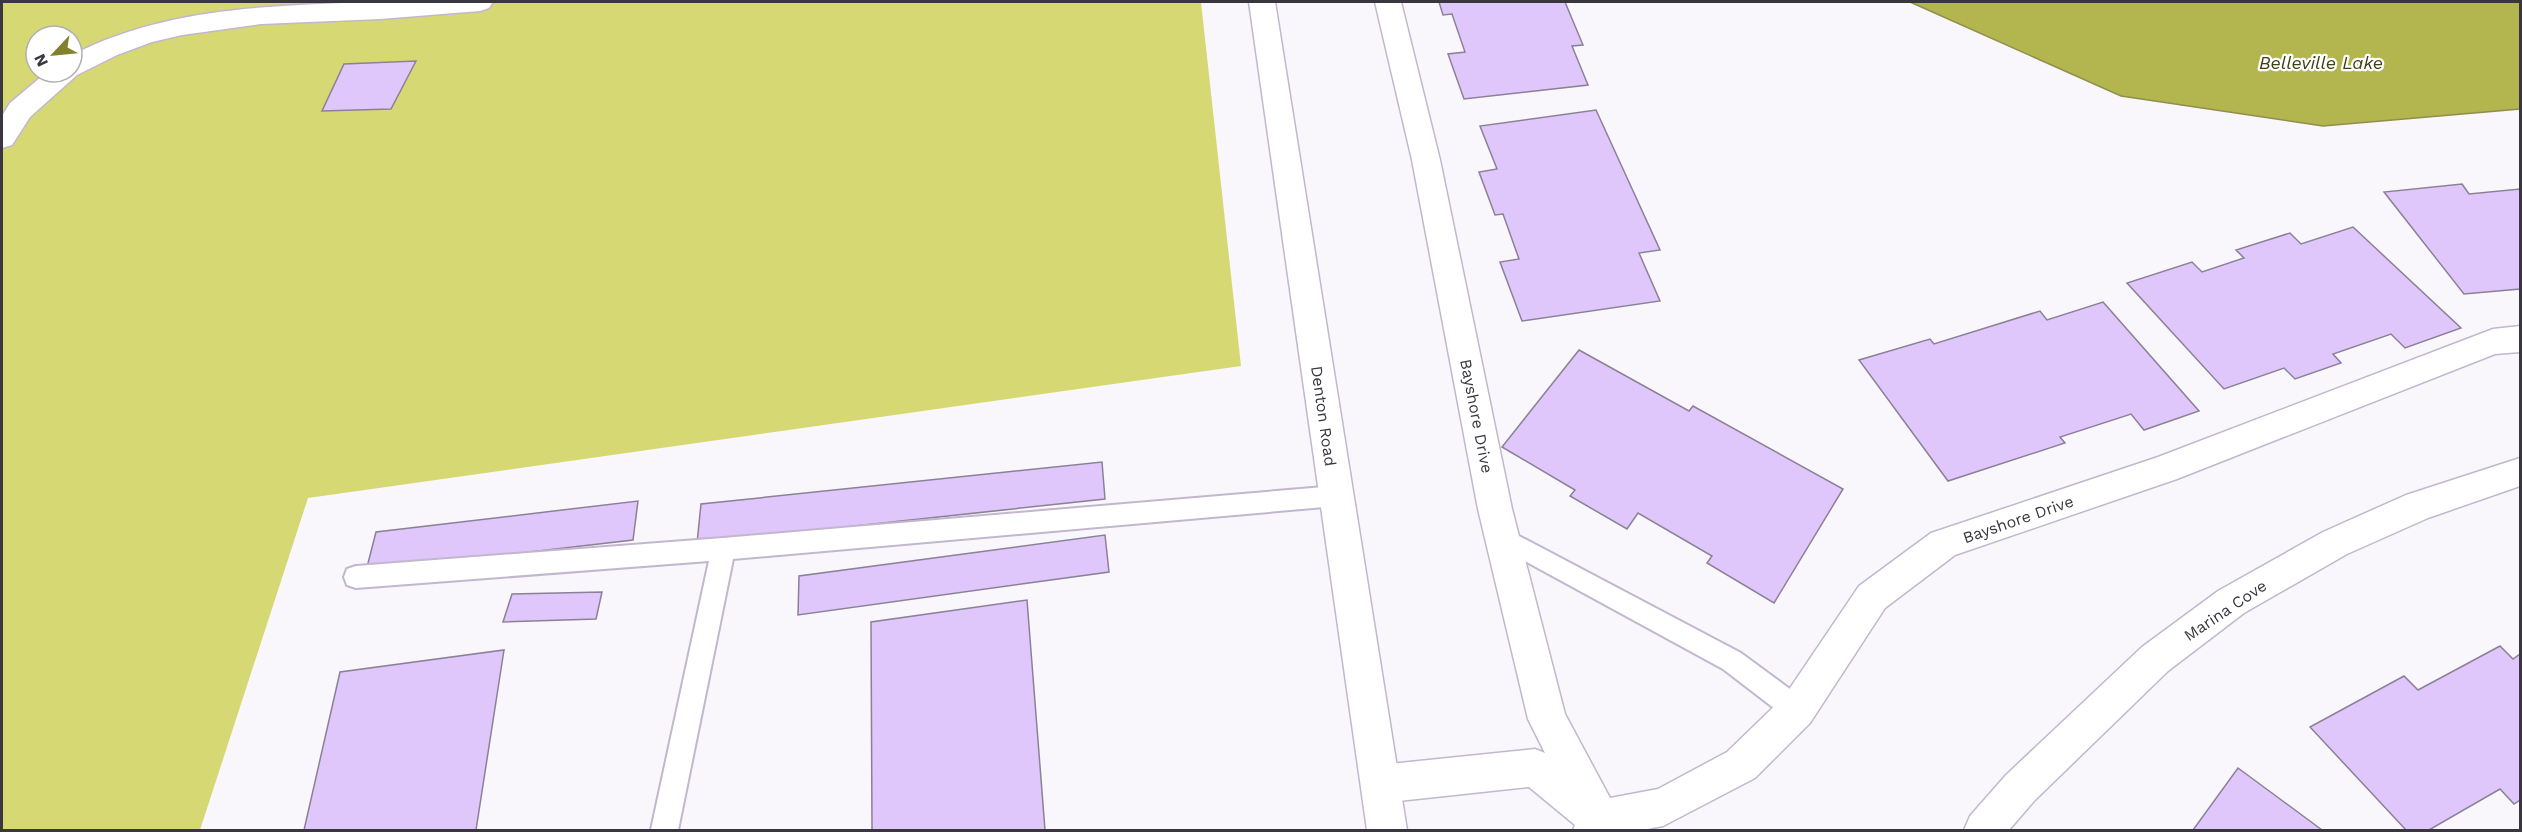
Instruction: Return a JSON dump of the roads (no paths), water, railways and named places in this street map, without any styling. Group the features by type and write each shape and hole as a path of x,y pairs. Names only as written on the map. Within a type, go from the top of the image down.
{"street":[{"path":"84,61 114,45 160,30 215,20 317,11 381,10 480,2"},
{"name":"Denton Road","path":"1262,2 1387,831"},
{"name":"Bayshore Drive","path":"1388,2 1426,160 1502,537 1547,719 1597,825 1663,807 1741,765 1797,710 1872,597 1943,544 2165,469 2493,342 2520,339"},
{"path":"2,138 20,110 51,84"},
{"name":"Marina Cove","path":"1984,831 2020,788 2155,659 2231,602 2335,543 2418,506 2520,472"},
{"path":"1380,784 1535,768 1597,825"}],"lane":[{"path":"356,577 723,549 1336,496"},
{"path":"1502,537 1732,661 1797,710"},
{"path":"665,831 723,549"}],"water":[{"name":"Belleville Lake","path":"1910,2 2520,2 2520,109 2323,126 2121,96"}]}
